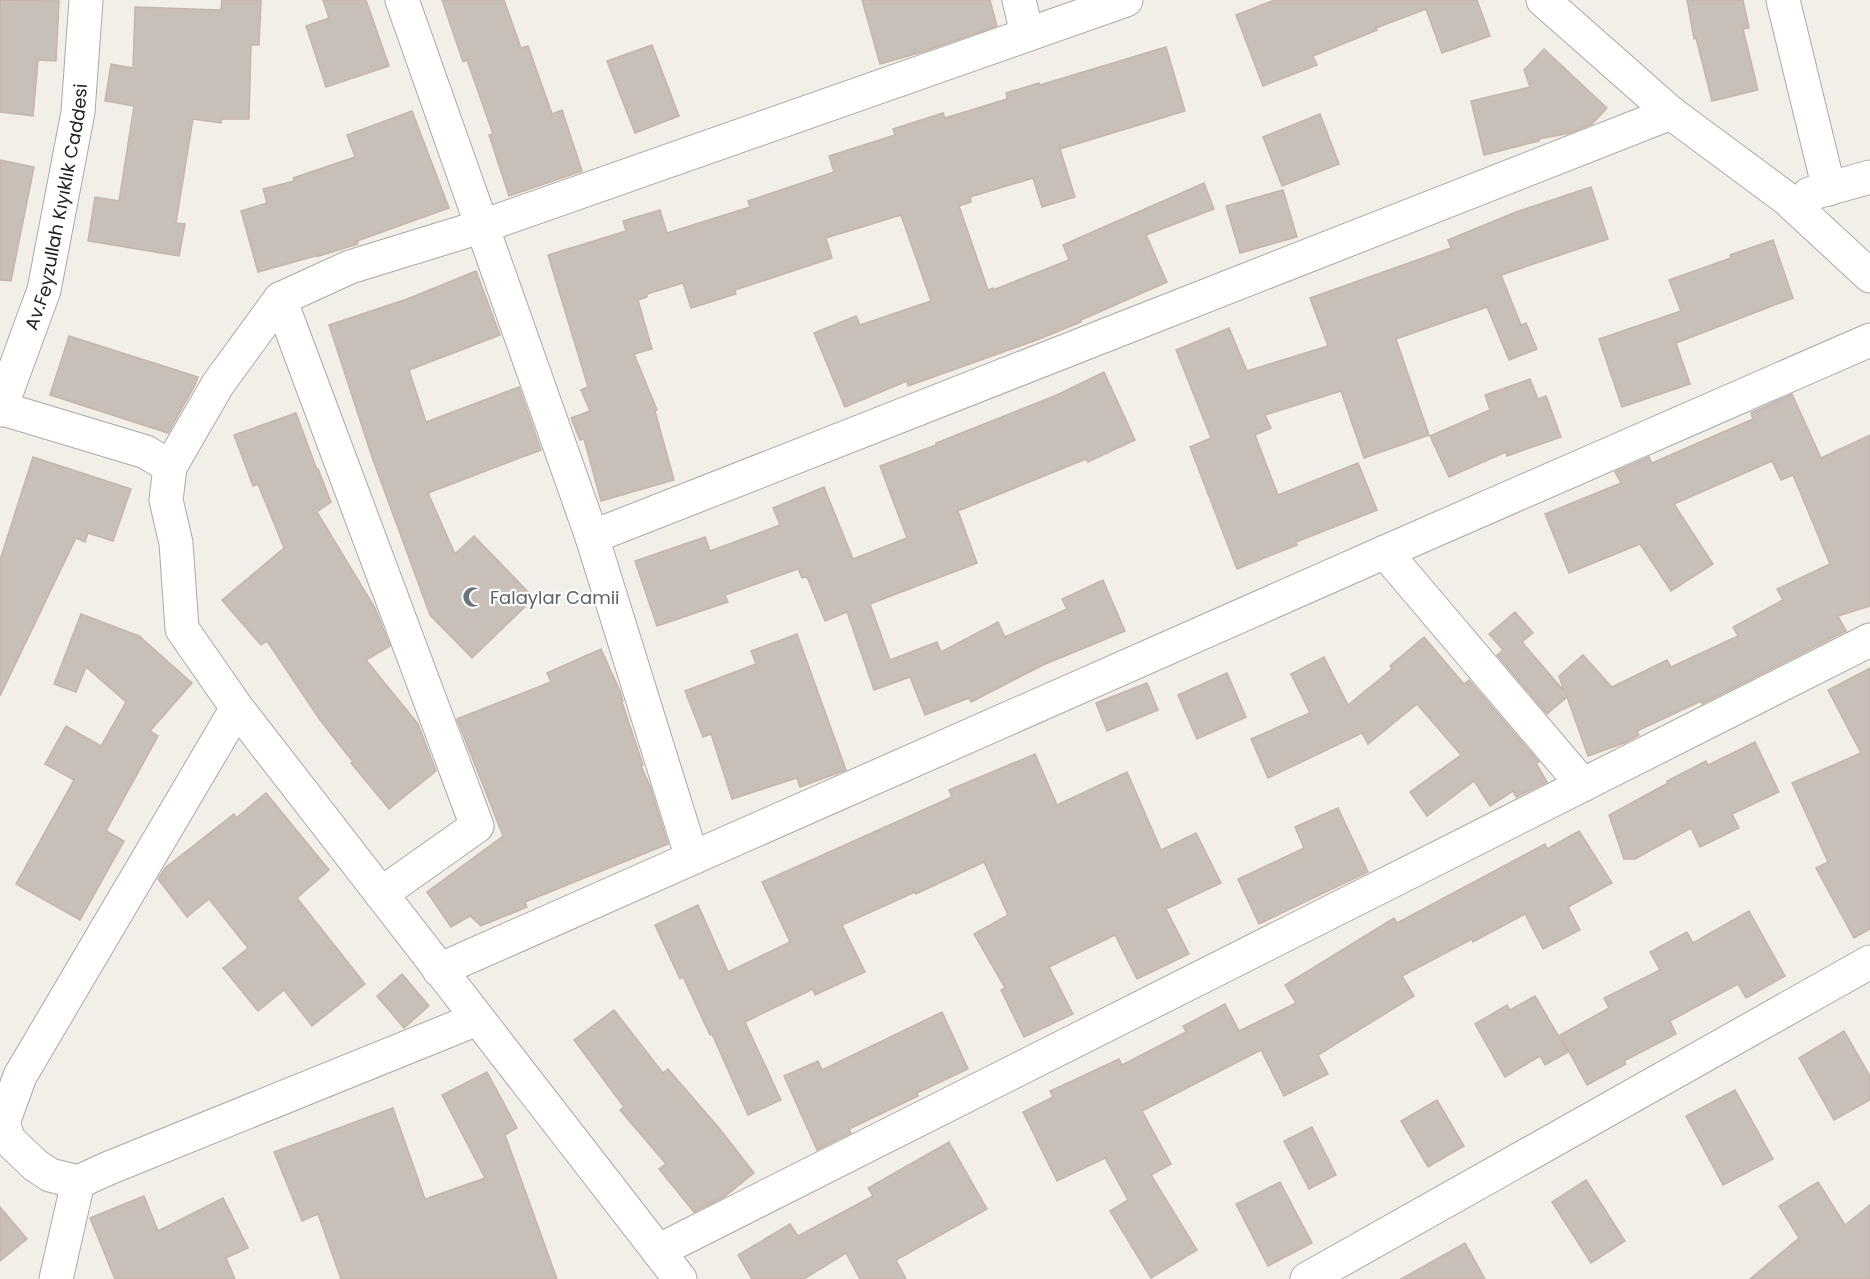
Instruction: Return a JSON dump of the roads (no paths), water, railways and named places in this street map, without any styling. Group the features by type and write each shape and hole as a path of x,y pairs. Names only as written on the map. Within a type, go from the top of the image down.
{"street":[{"name":"Av.Feyzullah Kıyıklık Caddesi","path":"0,409 44,290 78,112 86,0"},
{"path":"402,0 592,537 693,858"},
{"path":"1019,0 1027,34"},
{"path":"680,1279 237,708 182,629 176,543 166,500 170,467 218,384 280,299 350,267 483,226 1126,0"},
{"path":"1783,0 1829,189"},
{"path":"1551,4 1671,113 1787,200 1870,276"},
{"path":"592,537 1671,113"},
{"path":"1787,200 1870,177"},
{"path":"280,299 477,826 381,894"},
{"path":"439,970 1870,340"},
{"path":"0,409 146,452 170,467"},
{"path":"1385,552 1583,785"},
{"path":"658,1251 1870,640"},
{"path":"237,708 20,1076 3,1123 9,1140 35,1166 50,1175 78,1182 477,1019"},
{"path":"1307,1279 1870,962"},
{"path":"56,1279 78,1182"}],"place":[{"name":"Falaylar Camii","path":"473,597"}]}
